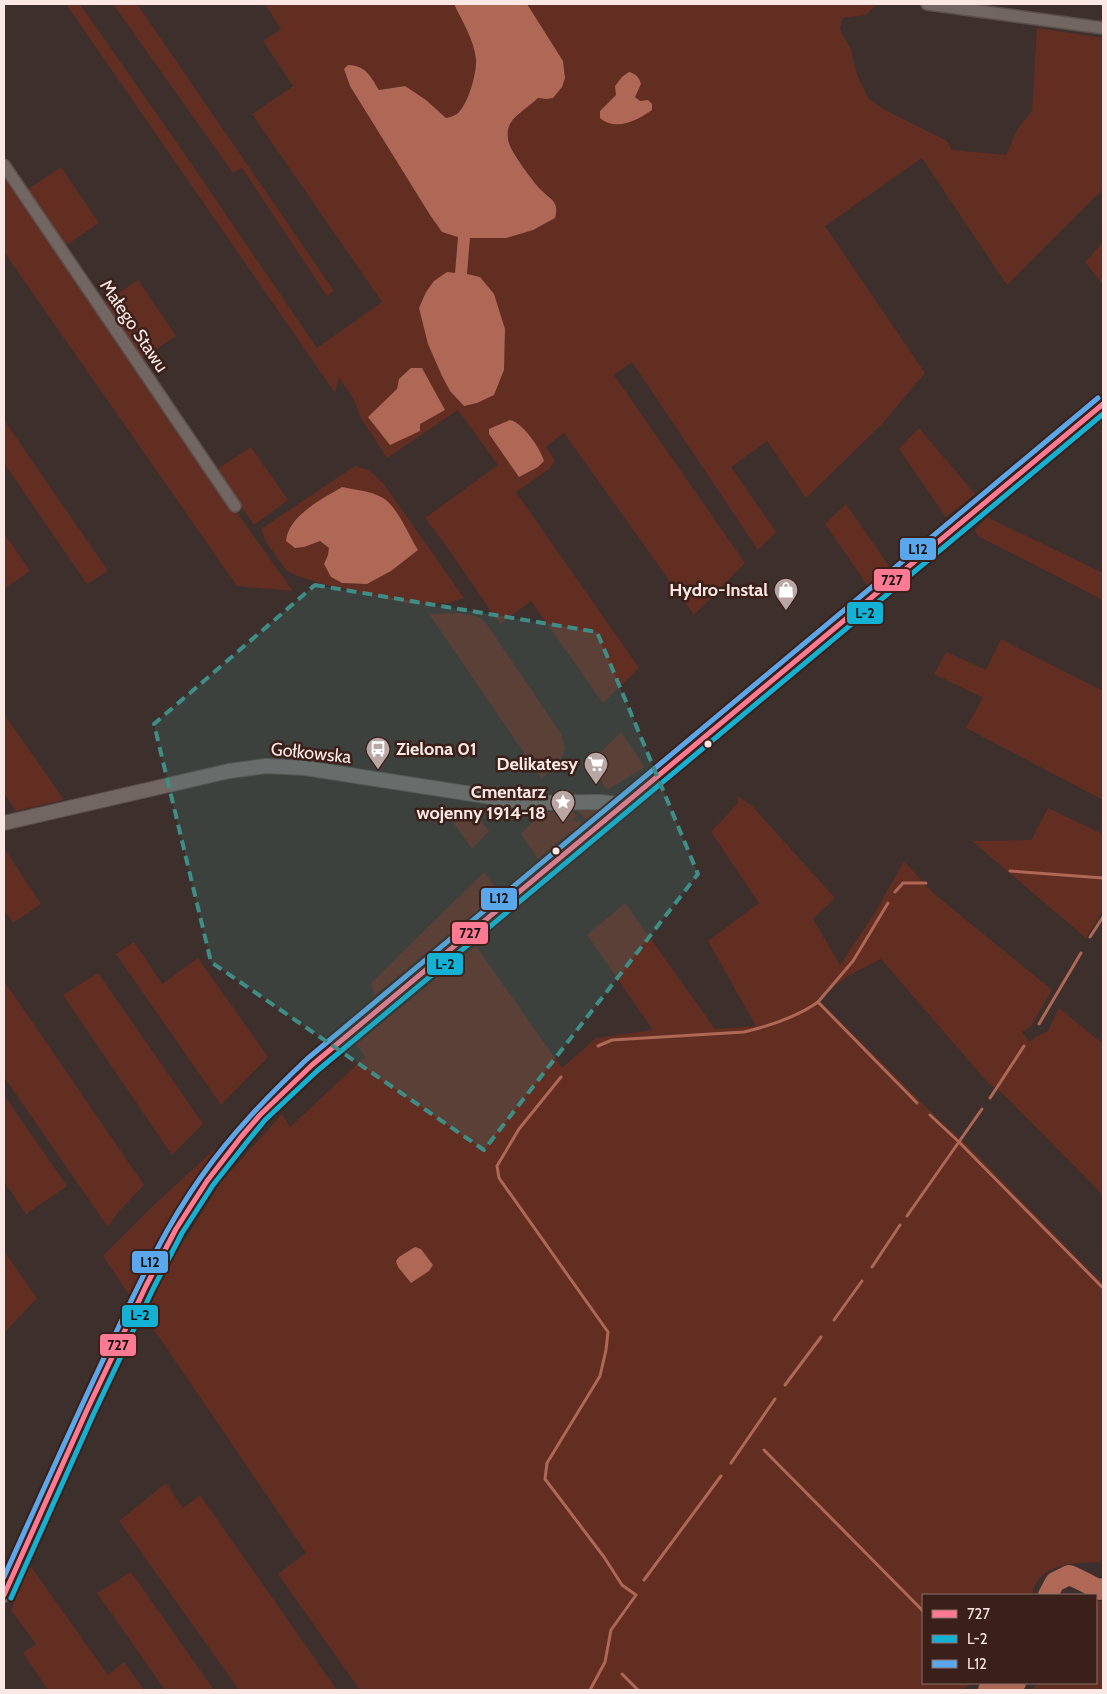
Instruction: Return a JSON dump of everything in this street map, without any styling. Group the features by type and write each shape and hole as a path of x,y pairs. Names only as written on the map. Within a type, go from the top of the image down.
{"street":[{"path":"927,4 1103,28"},
{"name":"Małego Stawu","path":"4,165 235,506"},
{"path":"4,1595 87,1410 146,1286 176,1229 200,1191 260,1115 312,1065 1103,404"},
{"name":"Gołkowska","path":"4,823 229,772 266,766 304,768 530,803 601,802 624,805"}],"highlighted area":[{"path":"315,585 597,632 698,874 484,1150 211,962 154,724"}],"shaded area":[{"path":"66,4 80,4 317,348 382,302 252,114 293,86 263,41 281,29 265,4 454,4 470,38 476,59 471,88 465,104 456,115 446,118 426,100 405,86 379,90 367,71 344,69 350,86 430,215 442,232 458,236 455,273 428,344 450,391 494,395 504,370 505,329 467,274 470,237 506,238 552,198 539,189 530,178 507,137 511,123 520,114 538,98 546,99 563,61 527,4 876,5 866,15 842,18 840,30 851,49 856,72 868,98 885,110 947,141 952,150 1006,155 1017,130 1032,111 1037,28 1103,38 1103,189 1007,285 922,158 825,226 925,373 881,425 806,498 767,441 731,467 776,532 758,550 632,362 614,375 745,563 694,615 564,433 546,447 555,461 549,469 516,492 639,668 603,703 531,601 500,624 425,518 498,465 458,410 387,458 361,418 353,398 339,378 335,393"},
{"path":"113,4 137,4 334,291 327,296 242,168 233,173"},
{"path":"454,4 527,4 563,61 565,78 562,87 553,98 538,98 519,113 509,126 508,133 508,140 522,166 539,188 555,203 555,218 533,230 506,238 470,238 467,274 480,277 494,294 505,329 504,370 494,395 477,403 464,406 450,391 442,376 428,344 419,308 426,292 434,281 447,272 455,273 458,237 442,232 430,215 350,86 344,69 348,65 360,67 370,76 379,90 405,86 426,100 446,118 456,115 465,104 471,88 476,59 470,38"},
{"path":"629,72 637,76 641,84 635,97 640,101 648,100 652,104 652,110 627,123 613,124 606,122 600,118 600,111 616,95 615,86"},
{"path":"61,167 99,223 65,246 27,190"},
{"path":"4,174 210,475 293,591 237,586 4,252"},
{"path":"1103,242 1103,284 1085,262"},
{"path":"138,280 176,336 141,359 104,303"},
{"path":"411,368 422,368 445,410 420,424 420,431 390,445 368,417 397,389 399,379"},
{"path":"4,420 108,571 87,584 4,463"},
{"path":"510,420 520,426 530,437 544,461 538,467 519,477 489,434 489,429"},
{"path":"919,428 975,494 946,517 899,449"},
{"path":"251,447 288,500 254,525 216,470"},
{"path":"355,466 369,470 383,483 464,598 449,603 410,604 300,577 287,571 266,542 261,529","holes":["320,541 391,571 367,584 342,583 331,577 329,548"]},
{"path":"342,487 374,494 388,502 398,514 418,550 391,571 367,584 342,583 331,577 324,564 329,548 320,541 295,548 286,541 288,532 299,516"},
{"path":"846,504 889,566 868,586 825,524"},
{"path":"987,517 1103,573 1103,600 978,536 975,530"},
{"path":"4,533 30,571 4,589"},
{"path":"459,613 477,616 486,623 561,734 565,748 562,757 542,779 429,614"},
{"path":"1001,639 1103,691 1103,800 966,728 983,698 934,674 946,652 986,670"},
{"path":"4,714 63,800 16,811 4,793"},
{"path":"621,732 645,767 607,790 589,764"},
{"path":"738,796 753,807 835,898 813,919 840,965 876,911 904,861 932,892 1052,990 1031,1026 1022,1032 1030,1042 1035,1037 1048,1031 1059,1008 1103,1044 1103,1195 1000,1091 989,1084 881,959 846,977 818,999 945,1126 962,1140 1103,1284 1103,1558 1099,1562 1068,1564 1049,1571 1041,1576 1032,1594 922,1594 922,1684 971,1684 961,1690 360,1690 278,1574 306,1553 144,1315 163,1275 221,1182 282,1114 290,1127 365,1057 356,1044 476,946 562,1068 596,1038 653,1030 587,935 625,903 715,1029 756,1026 708,941 759,903 711,832 738,803"},
{"path":"443,808 489,810 478,816 489,831 472,849"},
{"path":"575,808 598,809 602,816 591,826"},
{"path":"1048,808 1103,834 1103,910 1086,938 972,841 1031,840"},
{"path":"541,812 574,812 577,816 573,819 576,822 579,819 583,826 565,836 538,859 521,834"},
{"path":"4,848 41,904 13,923 4,909"},
{"path":"484,872 499,893 374,996 371,983"},
{"path":"134,942 162,984 198,958 268,1057 221,1105 116,954"},
{"path":"98,973 203,1124 172,1155 63,995"},
{"path":"4,981 144,1185 119,1211 108,1227 4,1077"},
{"path":"4,1095 67,1186 26,1214 4,1181"},
{"path":"216,1148 209,1162 170,1220 130,1296 103,1256 155,1204"},
{"path":"415,1247 421,1249 433,1265 429,1271 411,1283 398,1267 396,1261"},
{"path":"4,1251 37,1298 4,1333"},
{"path":"166,1483 183,1508 200,1495 337,1690 239,1690 119,1521"},
{"path":"29,1564 108,1675 124,1662 144,1690 48,1690 23,1653 36,1644 11,1610"},
{"path":"131,1572 214,1690 165,1690 97,1593"},
{"path":"1103,1601 1103,1690 1031,1690 1037,1684 1097,1684 1097,1602"}],"waterway":[{"path":"1010,871 1103,878"},
{"path":"895,892 903,883 926,883"},
{"path":"818,1002 853,961 888,903"},
{"path":"1090,937 1103,917"},
{"path":"1039,1024 1081,953"},
{"path":"598,1046 612,1040 744,1032 782,1020 818,1002 917,1103"},
{"path":"990,1098 1024,1046"},
{"path":"561,1077 519,1129 497,1166 499,1178 608,1332 600,1376 547,1463 545,1479 604,1557 622,1585 636,1595 611,1630 605,1662 590,1690"},
{"path":"907,1216 982,1109"},
{"path":"930,1115 1103,1288"},
{"path":"872,1267 900,1225"},
{"path":"834,1320 862,1281"},
{"path":"785,1385 821,1337"},
{"path":"731,1463 775,1399"},
{"path":"764,1450 922,1610"},
{"path":"644,1580 721,1476"},
{"path":"1049,1594 1055,1582 1069,1575 1100,1590 1103,1588"},
{"path":"622,1674 638,1690"},
{"path":"988,1690 1012,1684"}],"transit line":[{"name":"L12","path":"4,1577 152,1258 175,1217 201,1177 251,1115 307,1059 1098,398"},
{"name":"727","path":"4,1595 87,1410 146,1286 176,1229 207,1181 260,1115 312,1065 1103,404"},
{"name":"L-2","path":"11,1598 94,1413 182,1233 213,1185 265,1120 317,1071 1103,414"}],"place":[{"name":"Hydro-Instal","path":"786,611"},
{"name":"Zielona 01","path":"378,770"},
{"name":"Delikatesy","path":"596,785"},
{"name":"Cmentarz wojenny 1914-18","path":"563,823"}]}
